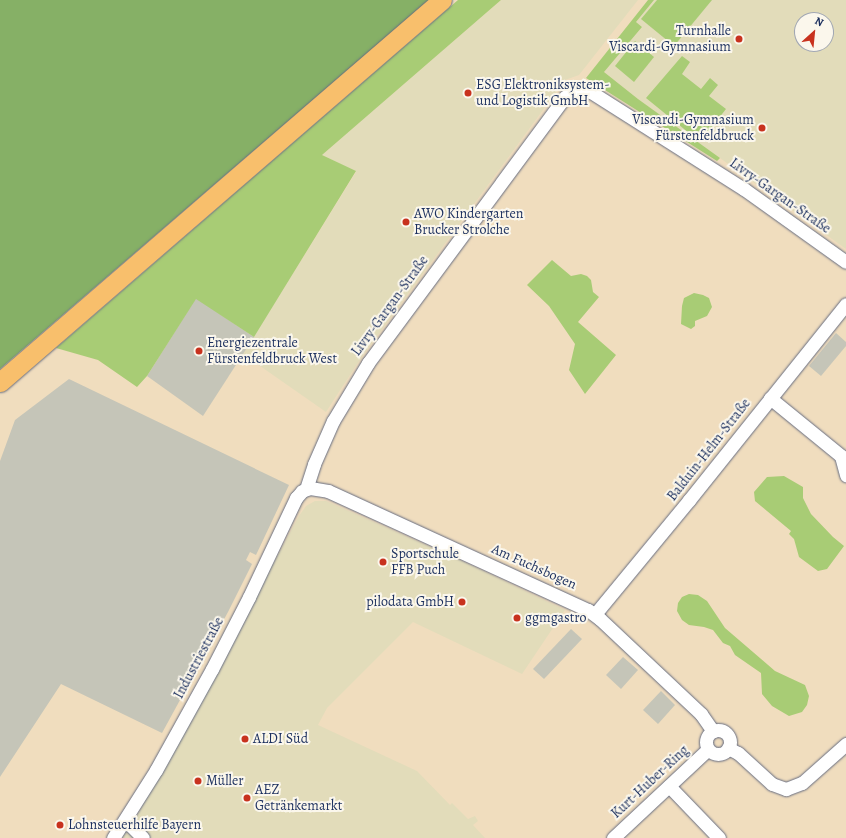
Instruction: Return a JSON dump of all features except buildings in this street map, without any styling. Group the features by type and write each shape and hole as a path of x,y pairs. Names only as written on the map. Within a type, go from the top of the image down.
{"highway":[{"path":"0,382 442,0"}],"street":[{"name":"Livry-Gargan-Straße","path":"306,489 314,464 333,421 368,363 565,97 574,90 581,89 591,92 611,104 744,189 846,262"},
{"name":"Balduin-Helm-Straße","path":"595,614 689,500 846,304"},
{"path":"770,398 841,456 846,475"},
{"name":"Am Fuchsbogen","path":"306,489 315,488 328,491 544,588 595,614 701,714 713,731"},
{"name":"Industriestraße","path":"113,838 182,724 246,604 296,498 306,489"},
{"path":"720,730 727,734 730,741 728,748 719,754 708,749 706,741 707,737 713,731 720,730"},
{"path":"728,748 738,753 766,779 779,788 786,789 802,782 846,744"},
{"name":"Kurt-Huber-Ring","path":"613,838 708,749"},
{"path":"669,786 719,838"},
{"path":"125,820 143,838"}],"shaded area":[{"path":"501,0 638,0 579,75 565,80 361,358 326,412 243,354 356,172 322,155"},
{"name":"Viscardi-Gymnasium Fürstenfeldbruck","path":"654,0 846,0 846,249 638,99 604,72 642,27 636,22"},
{"path":"196,298 254,337 203,416 147,376"},
{"path":"836,333 846,342 846,346 821,376 809,366"},
{"path":"69,379 289,485 256,555 250,552 246,560 252,564 228,612 162,733 61,684 0,777 0,461 15,420"},
{"path":"315,501 326,501 462,561 565,610 522,674 413,622 327,708 318,725 417,771 450,805 452,803 468,819 475,816 478,821 473,825 485,838 121,838 134,821 299,516 306,506"},
{"path":"571,629 582,639 544,679 533,669"},
{"path":"623,657 638,670 621,689 606,675"},
{"path":"661,691 675,705 658,724 643,710"}],"green space":[{"path":"0,0 429,0 0,369"},
{"path":"458,0 501,0 322,155 356,171 254,337 196,299 147,376 137,387 98,360 56,348"},
{"path":"648,0 654,0 636,22 642,27 604,72 638,99 720,158 717,161 586,78"},
{"path":"657,0 712,0 674,46 641,19"},
{"path":"635,41 654,57 634,82 615,66"},
{"path":"682,56 690,62 682,74 701,89 710,78 718,85 709,96 726,109 700,142 646,98"},
{"path":"552,260 571,276 581,274 587,276 591,280 593,292 599,297 578,322 616,355 585,394 569,370 575,344 549,306 527,285"},
{"path":"694,293 709,298 712,307 707,316 695,321 695,326 691,329 681,324 682,306 684,298"},
{"path":"784,476 803,487 803,498 811,514 844,546 827,569 818,571 799,557 794,539 789,534 791,531 755,501 754,492 767,477"},
{"path":"689,594 698,595 707,601 725,628 775,671 805,685 809,696 807,705 802,712 789,716 772,706 762,694 761,673 735,655 730,646 723,643 713,630 689,625 682,620 677,611 678,603 682,597"}],"place":[{"name":"Turnhalle Viscardi-Gymnasium","path":"739,39"},
{"name":"ESG Elektroniksystem- und Logistik GmbH","path":"468,93"},
{"name":"Viscardi-Gymnasium Fürstenfeldbruck","path":"762,128"},
{"name":"AWO Kindergarten Brucker Strolche","path":"406,222"},
{"name":"Energiezentrale Fürstenfeldbruck West","path":"199,351"},
{"name":"Sportschule FFB Puch","path":"383,562"},
{"name":"pilodata GmbH","path":"462,602"},
{"name":"ggmgastro","path":"517,618"},
{"name":"ALDI Süd","path":"245,739"},
{"name":"Müller","path":"198,781"},
{"name":"AEZ Getränkemarkt","path":"247,798"},
{"name":"Lohnsteuerhilfe Bayern","path":"60,825"}]}
